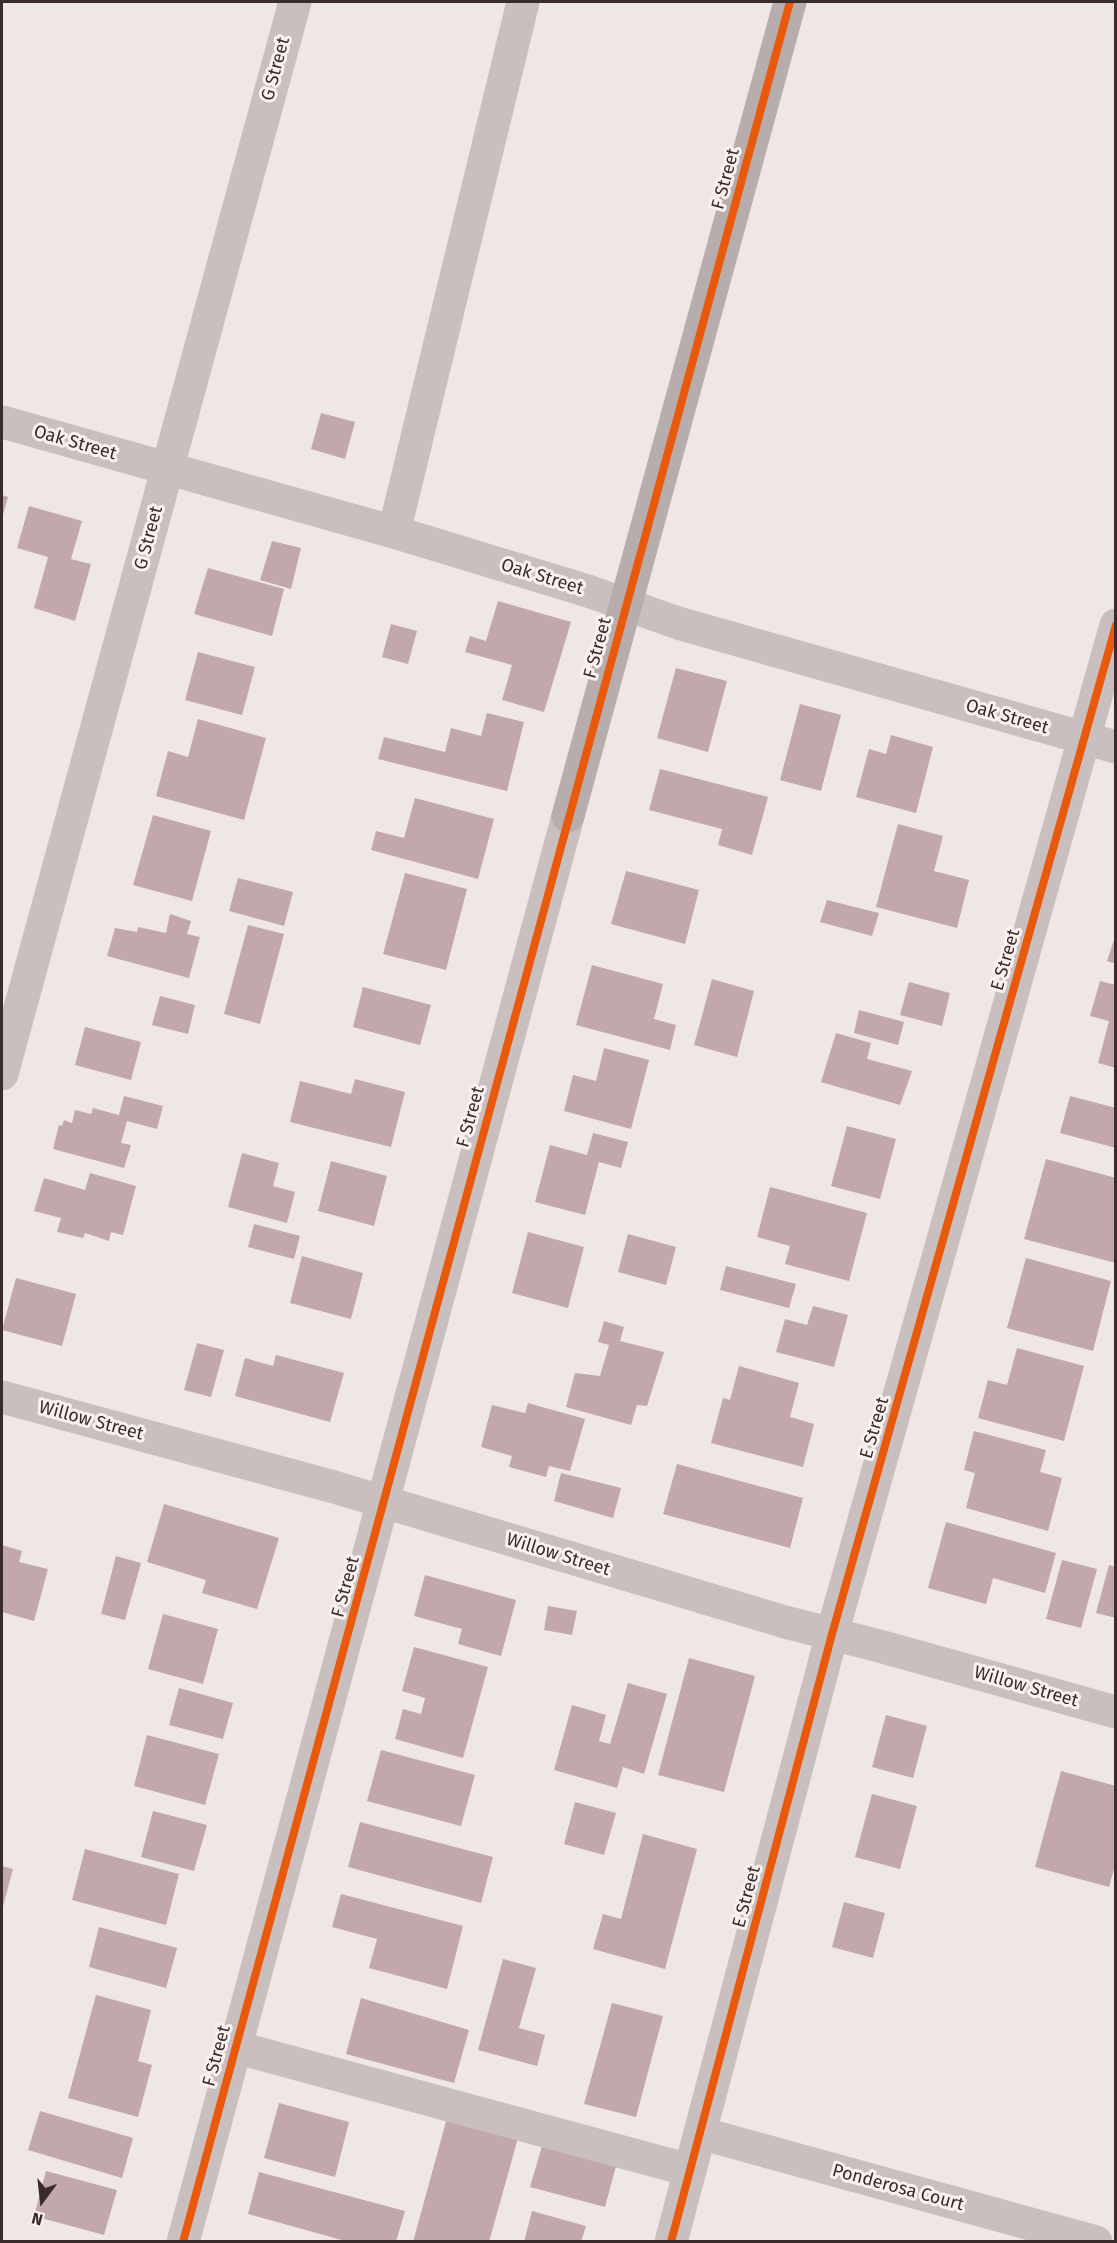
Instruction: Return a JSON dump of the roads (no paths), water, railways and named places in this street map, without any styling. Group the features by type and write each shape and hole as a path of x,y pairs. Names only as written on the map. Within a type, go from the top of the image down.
{"main road":[{"name":"F Street","path":"568,816 790,2"}],"street":[{"name":"G Street","path":"2,1074 295,2"},
{"path":"394,532 523,2"},
{"name":"Oak Street","path":"2,422 394,532 626,604 678,623 1116,747"},
{"name":"E Street","path":"671,2241 832,1634 1116,625"},
{"name":"F Street","path":"183,2241 568,816"},
{"name":"Willow Street","path":"2,1397 334,1487 784,1622 1116,1712"},
{"path":"235,2048 689,2170"},
{"name":"Ponderosa Court","path":"700,2133 1096,2241"}]}
